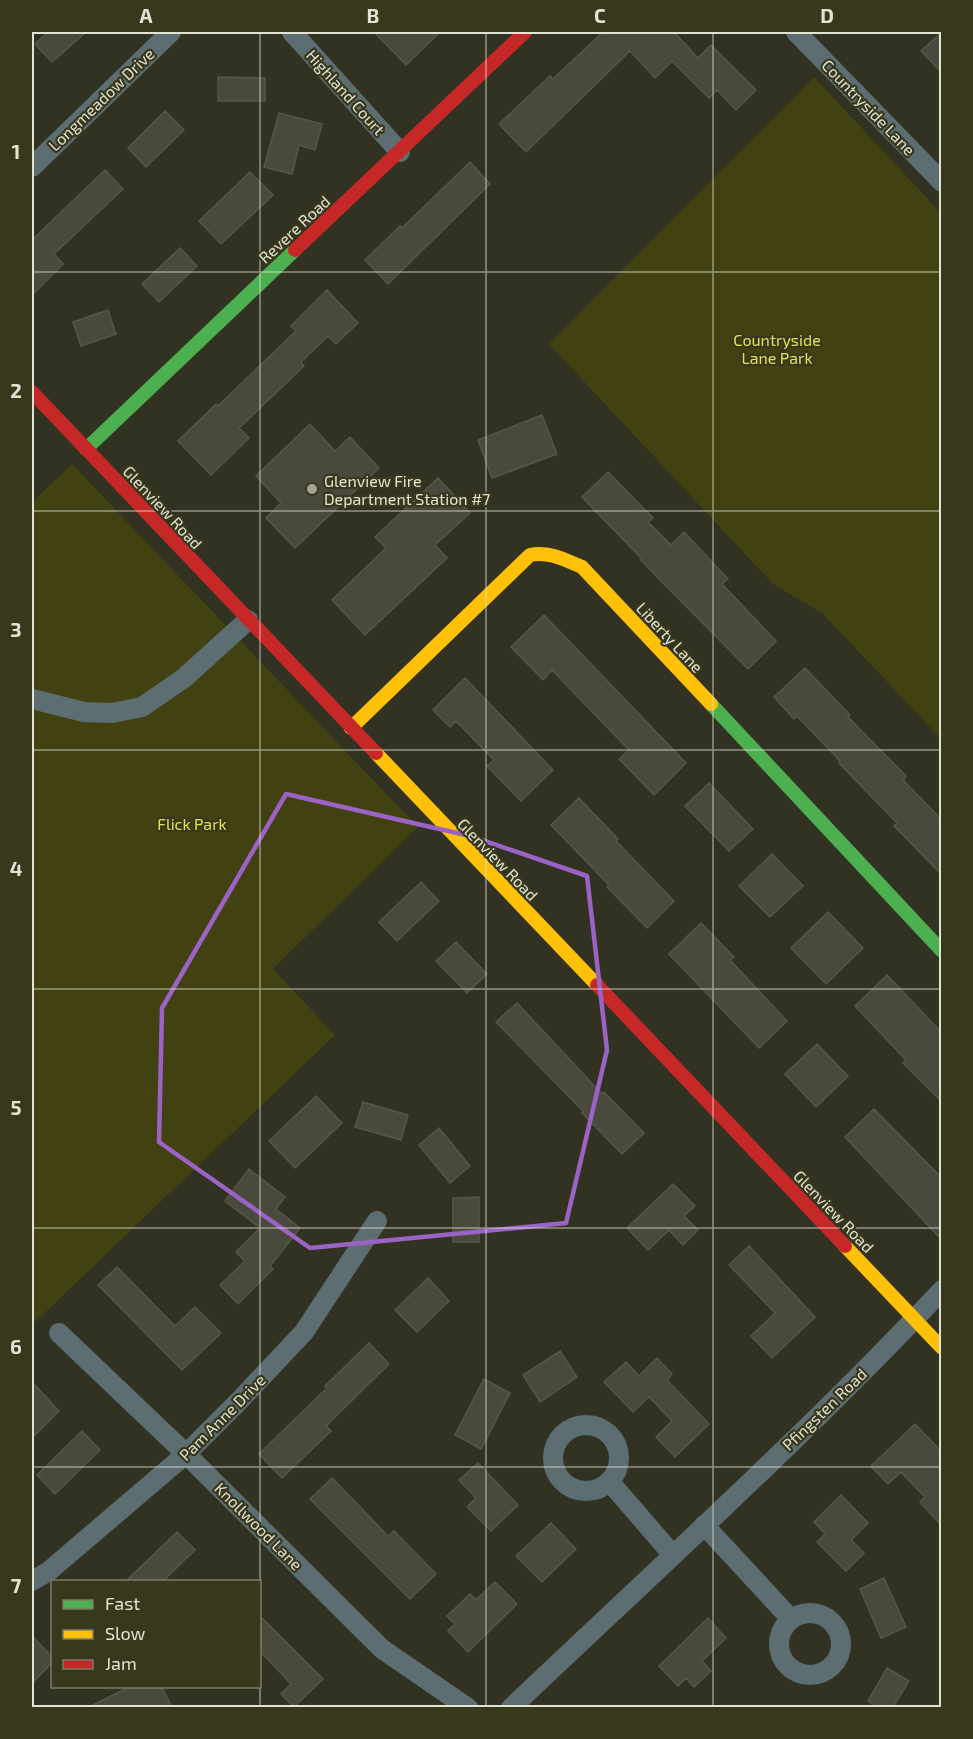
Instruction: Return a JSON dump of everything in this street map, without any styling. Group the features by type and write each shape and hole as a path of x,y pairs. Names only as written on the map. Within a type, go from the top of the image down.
{"street":[{"name":"Longmeadow Drive","path":"32,167 171,32"},
{"name":"Highland Court","path":"292,32 400,152"},
{"name":"Revere Road","path":"86,448 525,32"},
{"name":"Countryside Lane","path":"796,32 942,182"},
{"name":"Glenview Road","path":"32,392 942,1348"},
{"name":"Liberty Lane","path":"351,728 530,555 539,552 558,557 582,567 942,951"},
{"path":"32,699 84,712 112,712 142,707 184,678 248,620"},
{"name":"Pam Anne Drive","path":"32,1581 49,1571 186,1454 304,1332 377,1221"},
{"name":"Pfingsten Road","path":"511,1707 704,1525 942,1290"},
{"name":"Knollwood Lane","path":"58,1333 186,1454 382,1649 468,1707"},
{"path":"609,1481 672,1554"},
{"path":"704,1525 792,1619"}],"highlighted area":[{"path":"286,794 470,836 587,876 607,1050 566,1223 310,1248 159,1142 162,1008"}],"green space":[{"name":"Countryside Lane Park","path":"814,77 941,213 941,739 823,614 772,583 549,344"},
{"name":"Flick Park","path":"72,464 418,827 273,969 335,1035 32,1325 32,502"}],"building":[{"path":"48,32 86,32 52,62 35,44"},
{"path":"374,32 440,32 406,65"},
{"path":"603,32 674,32 698,58 711,45 756,90 736,110 717,90 709,98 672,61 655,78 630,51 526,152 499,124 550,76 553,79"},
{"path":"942,32 942,73 921,51"},
{"path":"218,77 265,78 265,101 218,101"},
{"path":"165,111 184,130 146,167 128,148"},
{"path":"279,113 322,124 315,150 299,145 292,174 264,167"},
{"path":"470,162 490,184 388,284 365,260 400,226 402,228"},
{"path":"105,170 123,189 54,254 63,264 32,295 32,240"},
{"path":"250,172 273,195 221,244 199,221"},
{"path":"180,248 197,266 159,302 142,284"},
{"path":"327,290 358,323 336,344 328,336 301,362 304,366 239,428 249,438 211,475 178,441 296,331 291,326"},
{"path":"108,310 116,334 81,346 73,322"},
{"path":"542,415 557,454 492,478 478,440"},
{"name":"Glenview Fire Department Station #7","path":"310,424 335,451 350,437 379,468 295,548 266,518 281,503 256,476"},
{"path":"608,472 653,518 648,522 671,545 684,532 728,579 722,584 776,641 748,669 582,497"},
{"path":"438,478 470,513 435,545 447,558 365,635 332,600 386,548 375,537"},
{"path":"544,615 686,763 654,795 619,759 629,750 552,670 543,680 511,647"},
{"path":"805,668 850,715 848,717 906,776 903,780 942,820 942,875 894,826 897,823 839,763 840,761 797,716 794,719 774,697"},
{"path":"465,678 553,770 521,801 487,766 494,760 456,721 450,727 433,710"},
{"path":"709,783 753,829 729,851 685,806"},
{"path":"579,798 618,839 616,841 674,901 647,928 551,825"},
{"path":"772,854 803,886 770,917 739,886"},
{"path":"421,882 439,901 397,941 379,922"},
{"path":"828,912 863,948 826,984 791,948"},
{"path":"701,923 734,957 730,960 787,1021 759,1048 669,954"},
{"path":"456,942 487,974 467,993 436,961"},
{"path":"887,975 942,1033 942,1102 903,1063 906,1060 855,1006"},
{"path":"517,1003 602,1094 604,1092 644,1133 622,1154 496,1022"},
{"path":"817,1044 848,1076 816,1107 785,1074"},
{"path":"316,1096 342,1123 295,1168 269,1141"},
{"path":"363,1102 408,1115 401,1140 355,1127"},
{"path":"874,1109 942,1178 942,1240 845,1137"},
{"path":"439,1128 470,1166 450,1183 419,1145"},
{"path":"249,1169 285,1197 276,1209 300,1228 270,1266 273,1269 238,1304 220,1285 245,1261 236,1252 260,1228 225,1201"},
{"path":"673,1184 695,1206 684,1216 698,1230 683,1245 669,1230 648,1250 627,1228"},
{"path":"479,1197 479,1242 453,1242 453,1198"},
{"path":"749,1246 815,1317 772,1358 751,1336 775,1313 729,1265"},
{"path":"117,1267 175,1326 195,1307 221,1333 182,1370 98,1285"},
{"path":"428,1278 449,1301 417,1332 395,1310"},
{"path":"369,1343 389,1364 326,1426 331,1431 282,1478 259,1454 327,1388 325,1386"},
{"path":"560,1351 577,1377 540,1402 523,1375"},
{"path":"657,1358 672,1374 667,1380 709,1424 675,1457 656,1437 672,1421 649,1397 633,1412 604,1382 626,1362 639,1376"},
{"path":"484,1379 510,1393 481,1449 455,1435"},
{"path":"32,1382 59,1411 32,1438"},
{"path":"915,1424 942,1452 942,1526 920,1502 925,1497 901,1472 888,1484 871,1466"},
{"path":"82,1431 100,1450 55,1494 37,1475"},
{"path":"478,1463 518,1505 491,1531 467,1507 476,1498 459,1480"},
{"path":"332,1478 388,1536 394,1531 436,1574 410,1599 310,1499"},
{"path":"841,1495 868,1523 851,1540 864,1553 846,1571 817,1542 825,1534 814,1522"},
{"path":"551,1523 576,1549 542,1582 516,1556"},
{"path":"177,1532 195,1550 164,1580 127,1580"},
{"path":"884,1578 906,1627 881,1638 860,1589"},
{"path":"495,1582 517,1604 468,1652 448,1631 455,1624 447,1616 470,1594 476,1600"},
{"path":"261,1617 323,1679 294,1707 281,1694 291,1684 261,1652"},
{"path":"708,1618 726,1638 702,1661 711,1671 694,1687 686,1678 678,1686 659,1666"},
{"path":"32,1636 51,1656 51,1664 32,1683"},
{"path":"887,1668 909,1681 893,1707 878,1707 868,1701"},
{"path":"127,1688 162,1688 172,1707 89,1707"}],"traffic: fast":[{"path":"86,449 295,250"},
{"path":"711,704 942,951"}],"traffic: slow":[{"path":"351,728 530,555 537,554 557,557 582,567 711,704"},
{"path":"376,753 597,985"},
{"path":"845,1246 942,1348"}],"traffic: jam":[{"path":"295,250 525,32"},
{"path":"32,392 376,753"},
{"path":"597,985 845,1246"}],"place":[{"name":"Glenview Fire Department Station #7","path":"312,489"}]}
